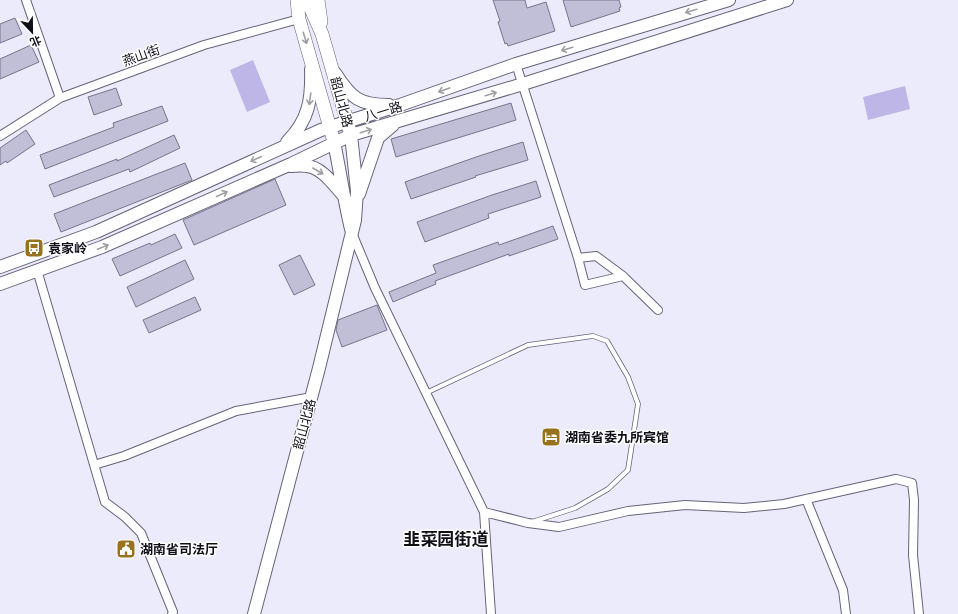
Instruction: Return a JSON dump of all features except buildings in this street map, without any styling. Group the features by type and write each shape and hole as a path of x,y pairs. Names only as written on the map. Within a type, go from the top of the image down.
{"main road":[{"path":"288,0 299,19"},
{"name":"韶山北路","path":"297,0 299,19 334,142 342,177 343,194 352,233"},
{"name":"韶山北路","path":"254,614 312,396 355,220 357,191 350,135 322,34 308,0"},
{"path":"318,0 322,34"},
{"name":"八一路","path":"0,267 96,232 307,135 400,105 516,64 729,0"},
{"name":"八一路","path":"0,284 102,247 285,166 350,135 523,84 787,0"},
{"path":"278,148 287,142 300,128 308,109 311,87 311,60"},
{"path":"333,71 345,88 363,102 370,104 400,105"},
{"path":"356,201 378,138 396,122"},
{"path":"285,166 307,166 316,169 323,173 343,194"}],"street":[{"path":"26,0 60,98"},
{"name":"燕山街","path":"0,136 60,98 204,45 299,19"},
{"path":"516,64 578,258 585,285 623,276"},
{"path":"352,233 375,288 484,512 491,614"},
{"path":"578,258 596,256 623,276 658,310"},
{"path":"37,270 104,502 125,517 141,533 172,614"},
{"path":"94,466 124,456 236,411 312,396"},
{"path":"484,512 528,523 559,527 628,512 685,505 744,508 784,504 896,479 912,483 914,500 912,555 919,614"},
{"path":"806,499 843,590 846,614"}],"lane":[{"path":"426,393 528,346 593,336 607,341 628,377 638,404 628,470 608,489 575,508 528,523"}],"shaded area":[{"path":"253,60 270,102 247,112 230,70"},
{"path":"905,86 910,109 868,120 863,97"}],"place":[{"name":"袁家岭","path":"34,248"},
{"name":"湖南省委九所宾馆","path":"551,437"},
{"name":"湖南省司法厅","path":"126,549"}],"district":[{"name":"韭菜园街道","path":"446,538"}]}
